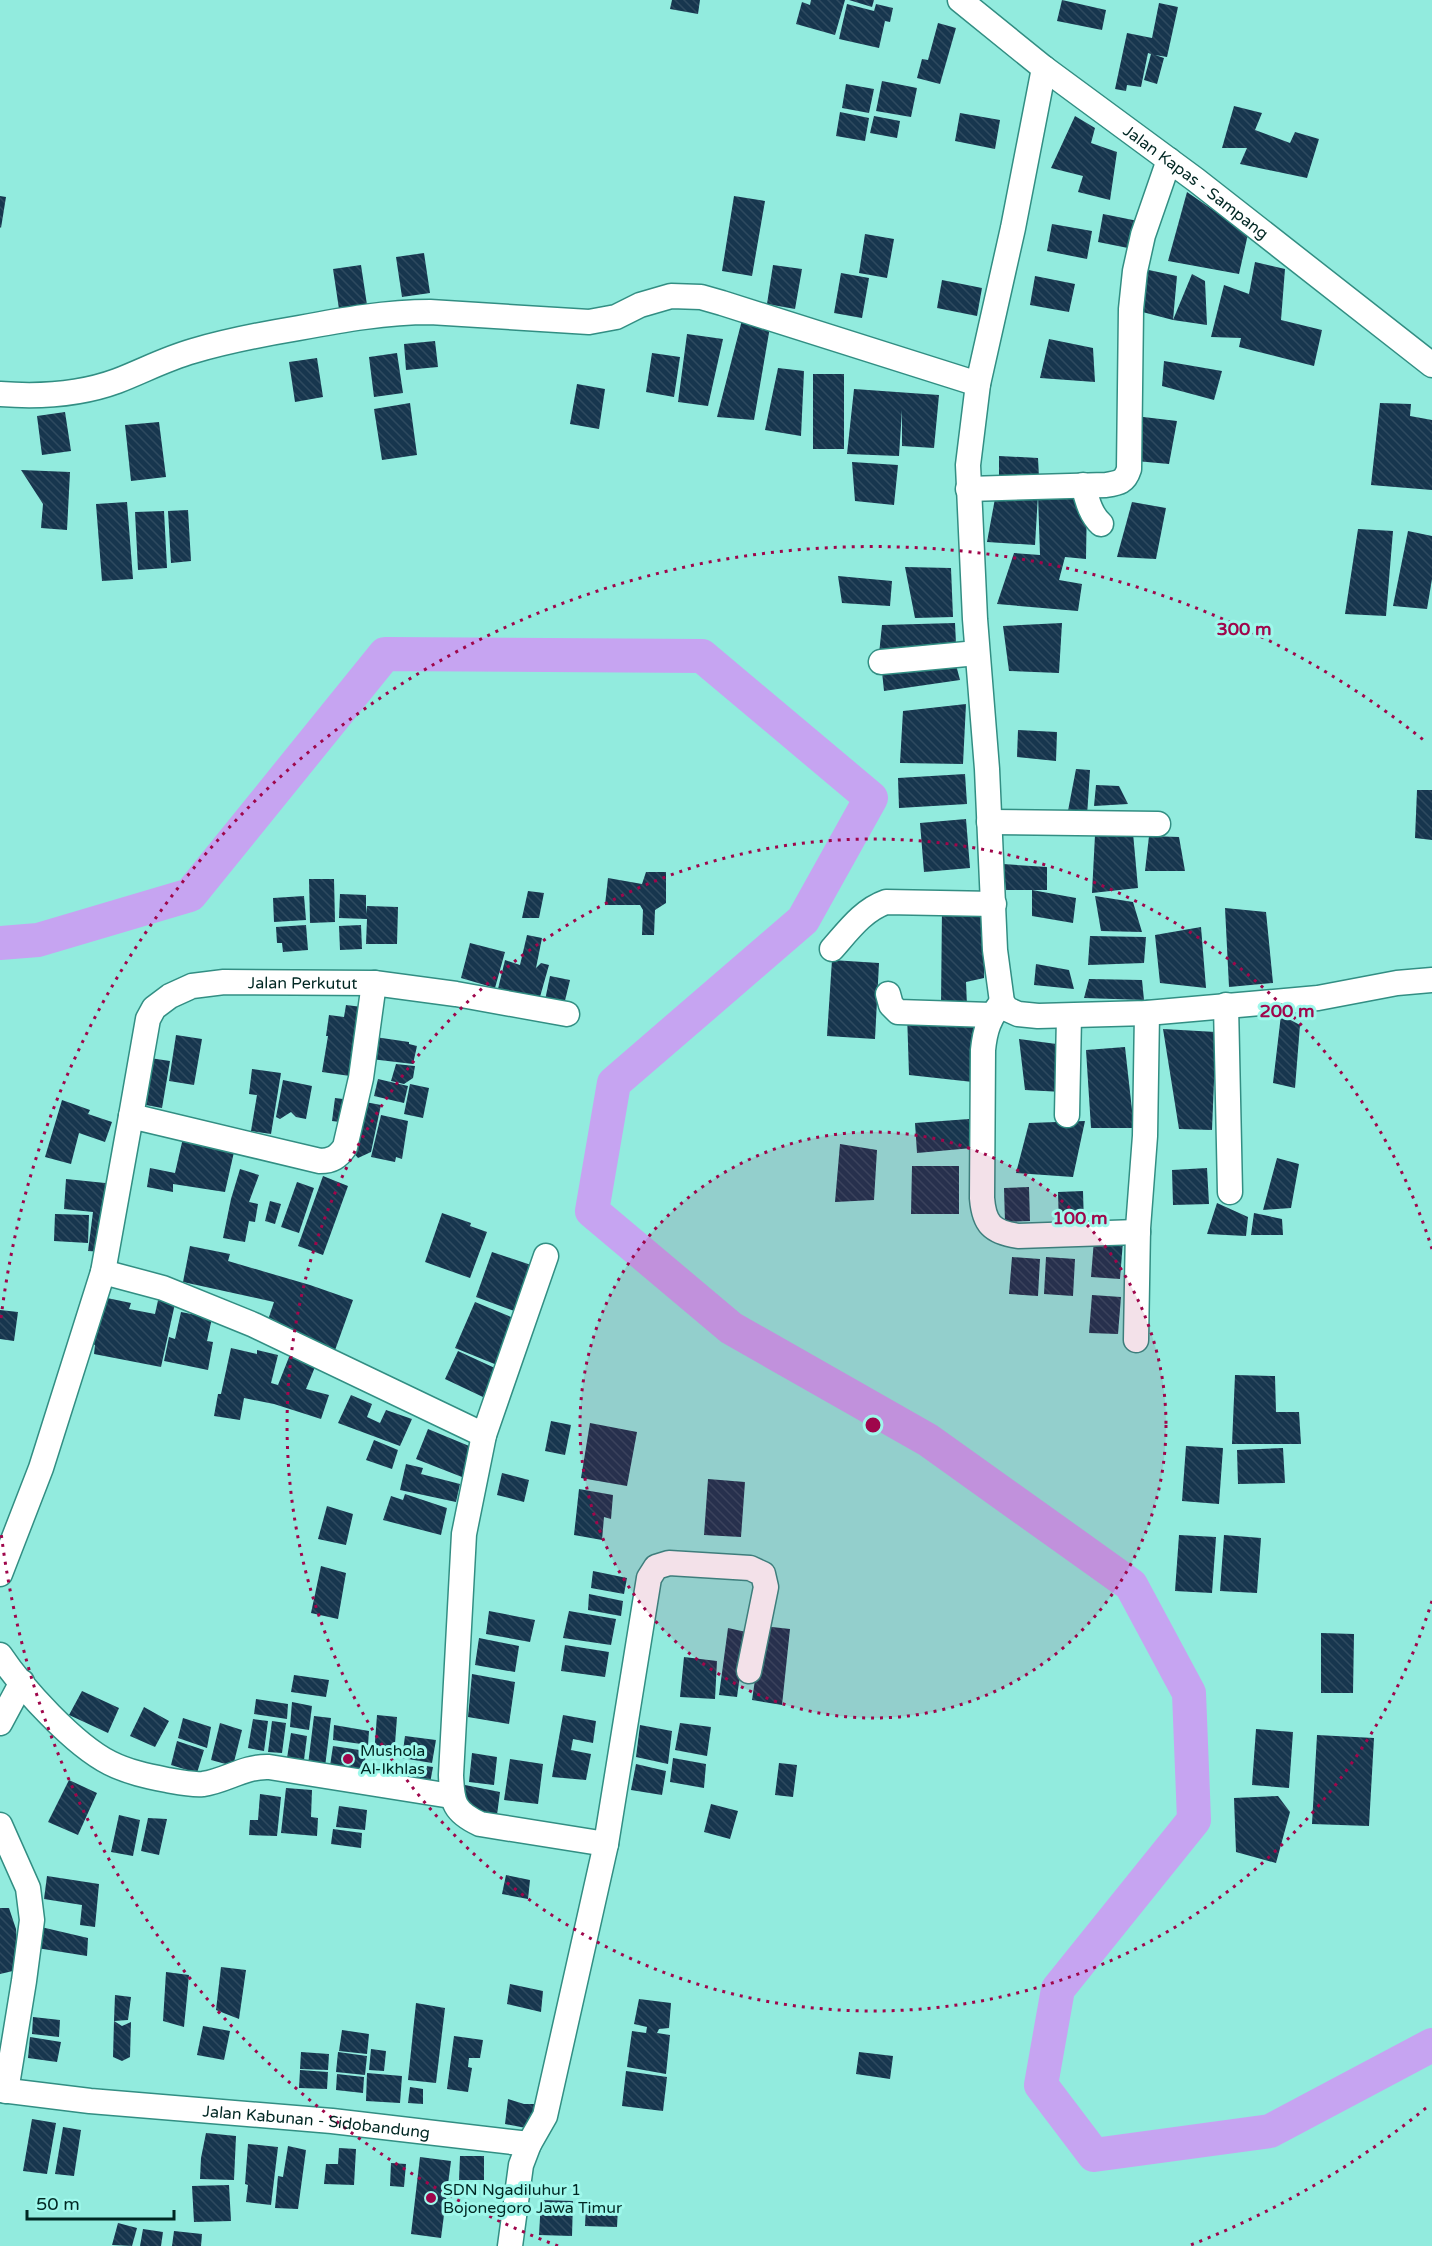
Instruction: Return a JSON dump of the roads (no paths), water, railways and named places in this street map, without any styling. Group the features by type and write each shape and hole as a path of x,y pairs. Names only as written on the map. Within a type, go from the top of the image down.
{"street":[{"name":"Jalan Kapas - Sampang","path":"960,0 1044,68 1169,160 1432,365"},
{"path":"1044,68 1013,228 978,384 968,465 995,950 996,1009 986,1030 983,1050 981,1097 983,1213 987,1222 995,1230 1018,1236 1138,1232"},
{"path":"968,489 1119,483 1126,478 1129,469 1131,309 1135,271 1143,235 1169,160"},
{"path":"0,394 27,396 76,392 115,382 154,364 196,350 252,336 334,321 430,312 589,322 616,317 658,298 685,296 701,297 740,308 978,384"},
{"path":"1083,485 1088,504 1101,524"},
{"path":"881,662 977,653"},
{"path":"989,822 1158,824"},
{"path":"832,950 864,914 886,902 994,904"},
{"path":"888,994 891,1005 898,1012 1007,1009 1018,1014 1069,1016 1147,1013 1318,998 1397,983 1432,980"},
{"name":"Jalan Perkutut","path":"0,1574 41,1468 103,1272 148,1019 154,1008 170,996 192,986 224,981 374,983 456,994 567,1014"},
{"path":"131,1116 320,1161 328,1161 338,1156 345,1147 361,1078 374,983"},
{"path":"1226,1005 1230,1192"},
{"path":"1136,1341 1138,1232 1145,1136 1147,1013"},
{"path":"1067,1115 1069,1016"},
{"path":"546,1256 484,1436 464,1534 451,1796 456,1807 465,1817 480,1824 606,1844"},
{"path":"103,1272 163,1288 254,1324 484,1436"},
{"path":"510,2246 520,2173 529,2144 545,2116 606,1844 649,1578 656,1567 669,1563 681,1563 750,1568 762,1574 766,1587 749,1671"},
{"path":"0,1655 53,1717 90,1750 110,1763 139,1774 185,1784 204,1784 248,1768 269,1767 451,1796"},
{"path":"0,1723 22,1682"},
{"path":"0,1825 28,1888 32,1920 24,1981 3,2091"},
{"name":"Jalan Kabunan - Sidobandung","path":"3,2091 90,2101 332,2121 529,2144"}],"waterway":[{"path":"0,943 38,940 190,895 385,654 702,656 871,798 803,920 614,1083 592,1211 731,1328 928,1440 1131,1585 1189,1693 1194,1820 1058,1989 1041,2085 1094,2155 1270,2131 1432,2045"}],"place":[{"name":"Mushola Al-Ikhlas","path":"348,1759"},
{"name":"SDN Ngadiluhur 1 Bojonegoro Jawa Timur","path":"431,2198"}]}
